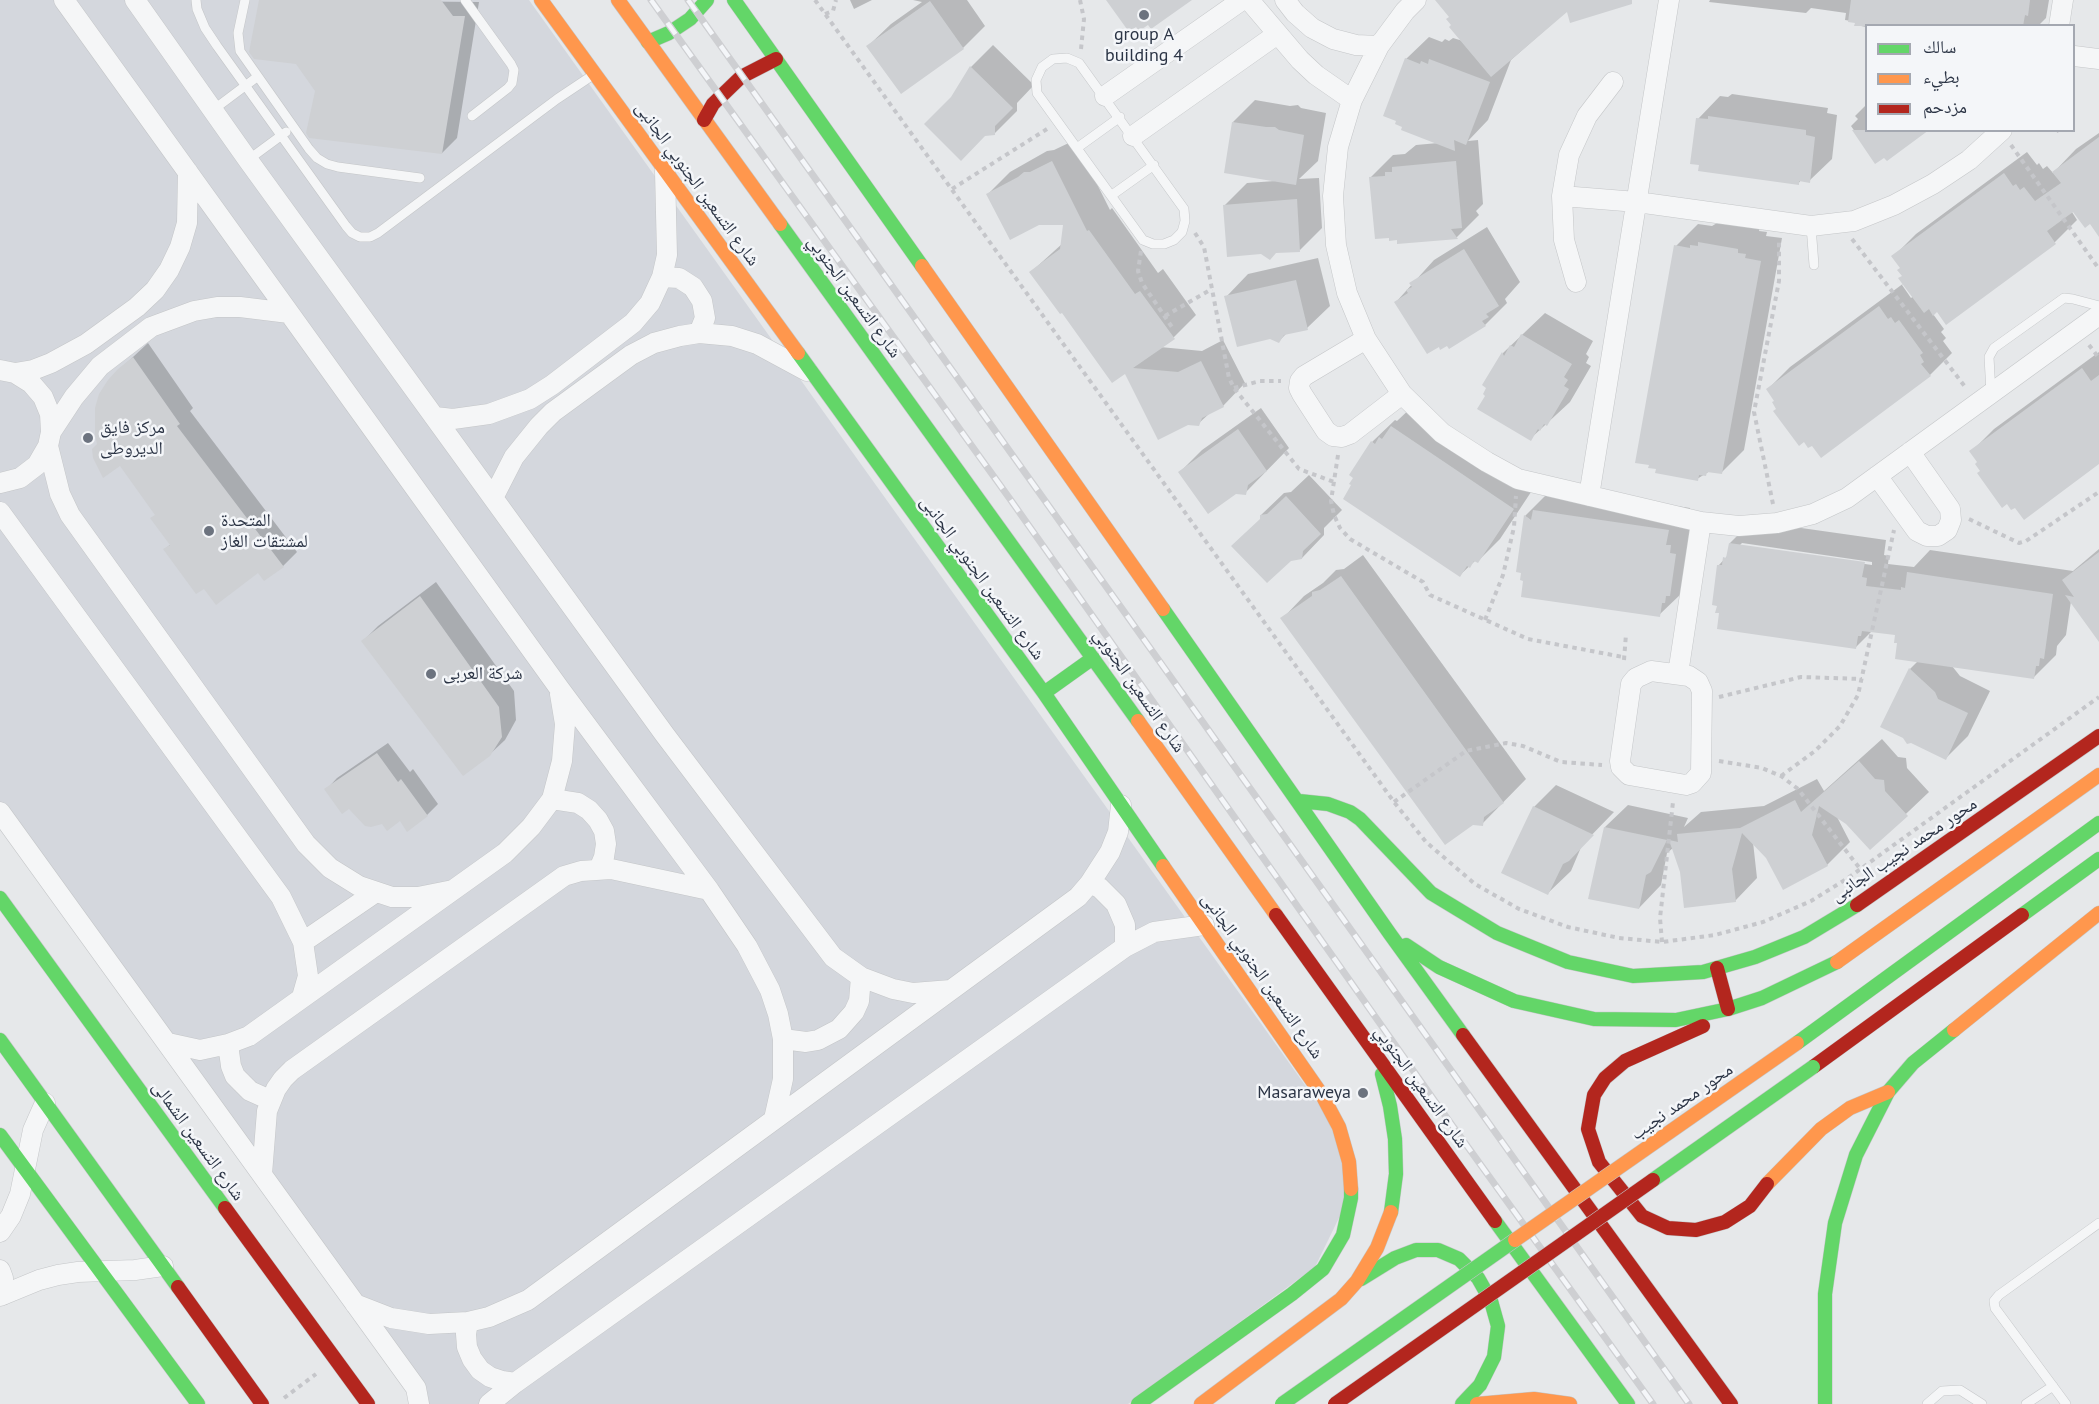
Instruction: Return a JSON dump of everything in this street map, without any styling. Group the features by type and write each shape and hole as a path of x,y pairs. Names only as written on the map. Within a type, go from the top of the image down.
{"main road":[{"name":"شارع التسعين الجنوبي الجانبى","path":"541,0 1044,693 1326,1103 1339,1127 1349,1162 1351,1198 1343,1235 1323,1269 1292,1294 1138,1404"},
{"name":"شارع التسعين الجنوبي","path":"618,0 1628,1404"},
{"path":"648,42 669,33 690,19 707,0"},
{"path":"734,0 1299,801 1390,934 1731,1404"},
{"path":"704,120 713,104 741,77 776,59"},
{"path":"1044,693 1093,658"},
{"name":"محور محمد نجيب الجانبى","path":"1717,968 1755,957 1804,937 1874,896 2099,736"},
{"path":"1390,934 1439,967 1514,1001 1582,1017 1676,1020 1728,1010 1762,999 1834,964 2099,775"},
{"path":"1299,801 1328,804 1350,812 1365,824 1431,893 1497,933 1568,962 1633,976 1703,972 1717,968 1728,1010"},
{"name":"محور محمد نجيب","path":"1282,1404 1797,1043 2099,823"},
{"path":"1335,1404 1813,1067 2099,859"},
{"name":"شارع التسعين الشمالى","path":"0,898 368,1404"},
{"path":"1825,1404 1825,1294 1835,1223 1856,1155 1887,1092 1913,1063 2099,913"},
{"path":"1728,1010 1703,1026 1625,1061 1605,1078 1593,1095 1588,1129 1599,1162 1642,1216 1668,1228 1696,1230 1725,1222 1750,1206 1768,1183 1821,1129 1850,1108 1887,1092"},
{"path":"0,1040 262,1404"},
{"path":"1201,1404 1341,1299 1357,1281 1377,1248 1391,1212 1396,1174 1395,1139 1390,1106 1377,1057"},
{"path":"0,1136 198,1404"},
{"path":"1357,1281 1395,1258 1416,1250 1438,1250 1459,1259 1478,1278 1491,1300 1498,1326 1494,1357 1480,1385 1462,1404"},
{"path":"1477,1404 1534,1399 1570,1404"}],"street":[{"path":"64,0 559,688 709,890 747,946 770,990 783,1039 783,1079 774,1119"},
{"path":"1105,96 1242,0"},
{"path":"1249,0 1276,35 1300,60 1316,75 1352,100"},
{"path":"1285,0 1295,13 1312,28 1334,39 1356,45 1379,46"},
{"path":"1416,0 1379,46 1352,100 1338,147 1333,196 1336,245 1347,293 1366,339 1402,394 1442,433 1486,462 1518,479 1701,522 1739,526 1777,523 1813,514 1847,498 2099,315"},
{"path":"1589,496 1669,0"},
{"path":"2059,24 2063,0"},
{"path":"139,2 248,160 493,498 666,735 833,957 861,977 893,989 913,993 951,990"},
{"path":"1133,136 1276,35"},
{"path":"2075,56 2099,59"},
{"path":"1576,282 1564,240 1562,196 1569,155 1587,116 1613,82"},
{"path":"1562,196 1637,202 1811,226 1854,221 1884,209 1933,184 1969,159 2001,132"},
{"path":"435,417 472,417 505,410 530,399 633,323 650,303 662,277 667,255 665,171"},
{"path":"7,372 33,370 86,344 137,307 155,290 169,270 180,247 187,223 188,172"},
{"path":"662,277 679,278 693,287 702,301 705,318 699,333"},
{"path":"0,483 20,478 37,465 49,439 74,397 100,366 151,327 194,311 217,307 240,307 289,314"},
{"path":"493,498 514,457 553,412 631,355 654,343 699,333 732,336 757,344 811,373"},
{"path":"1366,339 1304,376 1299,388 1302,394 1326,430 1333,436 1342,437 1350,434 1402,394"},
{"path":"7,372 31,383 43,397 50,414 49,439 60,494 70,515 306,844 330,868 359,886 376,892 392,897 418,897 453,890"},
{"path":"1877,476 1917,531 1927,536 1938,536 1947,530 1951,520 1950,509 1910,452"},
{"path":"0,512 281,897 303,942 308,976 302,997"},
{"path":"1678,674 1701,522"},
{"path":"1650,670 1678,674 1689,676 1698,682 1702,691 1701,773 1697,779 1686,785 1629,775 1621,767 1620,761 1631,684 1636,678 1650,670"},
{"path":"168,1043 200,1050 228,1044 249,1036 505,853 531,827 552,799 562,761 565,724 559,688"},
{"path":"552,799 578,803 598,819 604,831 606,844 599,869"},
{"path":"355,1304 373,1312 410,1322 429,1324 468,1322 509,1310 528,1300 1078,897 1110,852 1118,832 1121,805"},
{"path":"0,812 416,1388 419,1404"},
{"path":"262,1174 267,1111 270,1100 279,1084 292,1070 564,876 599,869 709,890"},
{"path":"1090,883 1100,888 1116,904 1125,925 1125,947"},
{"path":"303,942 376,892"},
{"path":"489,1404 515,1383 1125,947 1154,932 1204,925"},
{"path":"783,1039 812,1041 829,1036 839,1029 854,1011 861,989 861,977"},
{"path":"228,1044 231,1066 236,1076 250,1091 270,1100"},
{"path":"0,1232 20,1194 33,1131 45,1103"},
{"path":"0,1270 3,1278 1,1296 39,1280 58,1275 163,1266"},
{"path":"468,1322 467,1347 480,1370 496,1379 515,1383"}],"lane":[{"path":"195,0 205,28 245,86 352,233 360,237 370,237 378,233 557,99 595,74"},
{"path":"245,0 238,42 240,51 309,149 327,164 420,178"},
{"path":"465,0 514,70 512,83 508,88 472,116"},
{"path":"1066,58 1079,63 1105,96 1184,208 1185,221 1182,232 1174,240 1164,244 1153,244 1143,240 1037,93 1036,80 1042,68 1053,59 1066,58"},
{"path":"213,110 257,77"},
{"path":"1077,148 1120,117"},
{"path":"248,160 293,127"},
{"path":"1112,195 1154,165"},
{"path":"1811,226 1814,265"},
{"path":"1984,398 1989,357 1994,348 2064,298 2099,306"},
{"path":"2061,1402 2053,1386 1995,1308 1994,1301 1999,1295 2099,1223"},
{"path":"2026,1404 2053,1386"},
{"path":"1927,1404 1942,1391 1960,1390 1982,1404"}],"path":[{"path":"815,0 1394,802 1426,842 1475,884 1519,909 1568,927 1619,938 1662,942 1715,935 1763,922 1811,901 1861,870 2099,697"},
{"path":"825,14 833,11 836,0"},
{"path":"1079,63 1084,19 1080,0"},
{"path":"952,189 1058,122"},
{"path":"2003,132 2099,269"},
{"path":"1185,221 1204,247 1229,378 1234,388 1299,469 1334,482"},
{"path":"1777,523 1754,412 1779,281 1779,222"},
{"path":"1840,223 1984,398"},
{"path":"1143,240 1138,271 1142,283 1174,330"},
{"path":"1165,316 1212,289"},
{"path":"1234,388 1260,381 1300,381"},
{"path":"1342,437 1331,501 1340,528 1350,539 1423,582 1430,595 1528,639 1623,657"},
{"path":"1485,620 1503,575 1511,537 1518,479"},
{"path":"1950,509 2019,543 2099,492"},
{"path":"1781,776 1815,752 1840,726 1858,695 1899,506"},
{"path":"1626,634 1623,657 1631,684"},
{"path":"1703,701 1801,676 1863,679"},
{"path":"1394,802 1462,753 1506,743 1523,746 1561,762 1621,767"},
{"path":"1701,758 1762,768 1781,776 1798,789 1861,870"},
{"path":"1662,942 1660,918 1675,783"},
{"path":"276,1404 335,1359"}],"shaded area":[{"path":"0,0 529,0 1325,1113 1355,1185 1315,1267 1128,1404 416,1404 0,814"}],"building":[{"path":"259,0 441,0 453,16 465,16 442,154 309,138 306,133 315,91 296,64 254,59 249,52"},
{"name":"group A building 4","path":"1106,0 1192,0 1151,29 1148,25 1139,31 1136,27 1129,32"},
{"path":"1435,0 1632,0 1632,4 1570,23 1567,12 1491,77 1449,27 1451,25 1446,19 1449,17"},
{"path":"1851,0 2030,0 2028,16 2025,15 2023,24 1865,24 1865,26 1854,26 1855,23 1848,22"},
{"path":"930,1 964,49 901,94 866,46"},
{"path":"1405,58 1420,64 1421,61 1428,64 1429,59 1490,82 1466,145 1454,140 1455,151 1401,130 1402,127 1395,124 1396,121 1383,116"},
{"path":"970,66 1013,108 995,126 995,135 985,136 961,161 924,124 951,97"},
{"path":"1708,116 1806,130 1806,135 1815,137 1810,183 1799,181 1799,185 1698,171 1699,165 1690,164 1696,118 1708,119"},
{"path":"1232,122 1275,127 1279,130 1304,135 1296,185 1224,173"},
{"path":"1852,130 1926,132 1887,161 1884,158 1875,164"},
{"path":"2099,137 2099,237 2090,224 2085,228 2073,212 2047,231 2056,244 1946,325 1937,312 1933,316 1929,309 1924,313 1898,278 1902,276 1897,270 1900,268 1891,256 2004,173 2013,186 2016,184 2020,190 2024,187 2035,201 2061,183 2052,172"},
{"path":"1052,161 1087,231 1089,230 1135,294 1140,291 1175,339 1133,368 1178,372 1201,361 1224,407 1202,418 1199,426 1188,425 1158,440 1125,374 1112,383 1062,313 1060,314 1029,272 1060,249 1063,225 1039,225 1010,240 986,194 1024,172 1030,172"},
{"path":"1456,161 1462,228 1451,229 1458,239 1397,244 1397,240 1389,241 1389,238 1375,239 1369,177 1385,176 1385,172 1392,172 1392,167"},
{"path":"1297,199 1300,252 1276,253 1270,260 1261,254 1227,257 1223,205"},
{"path":"1698,242 1738,249 1738,253 1746,254 1745,258 1761,261 1722,474 1707,472 1706,476 1699,475 1698,481 1655,473 1656,469 1648,468 1649,465 1635,463 1674,245 1690,248 1690,245 1698,246"},
{"path":"1464,249 1499,306 1486,314 1489,317 1482,321 1486,326 1449,349 1447,346 1440,350 1439,347 1427,354 1394,302 1408,293 1406,290 1412,287 1409,283"},
{"path":"1296,280 1308,330 1284,335 1279,343 1270,339 1237,347 1224,296"},
{"path":"1879,306 1888,319 1891,317 1895,323 1899,320 1923,353 1920,355 1924,362 1921,364 1931,376 1821,458 1812,446 1808,448 1804,442 1799,446 1773,411 1776,409 1772,402 1774,401 1766,389"},
{"path":"1521,334 1572,364 1564,377 1568,380 1564,386 1569,389 1547,426 1544,424 1540,431 1538,429 1531,441 1477,409 1485,396 1483,394 1486,388 1482,385 1502,352 1504,356 1510,345 1514,347"},
{"path":"133,357 180,424 177,426 284,567 264,581 258,573 216,605 204,589 196,594 163,549 170,545 150,518 155,515 120,466 103,478 93,458 92,449 97,444 95,408 99,394 118,369"},
{"path":"2082,368 2091,381 2099,375 2099,464 2024,520 2015,508 2011,510 2007,504 2002,508 1977,473 1980,471 1975,464 1977,462 1969,451"},
{"path":"1391,426 1514,509 1478,563 1474,561 1470,568 1467,566 1460,577 1343,499 1353,478 1349,475 1371,441 1375,444 1379,437 1382,439"},
{"path":"1238,429 1267,471 1248,485 1246,495 1236,494 1208,514 1178,472"},
{"path":"1286,496 1321,534 1303,551 1302,559 1291,561 1267,583 1231,546 1260,519 1260,515 1267,514"},
{"path":"1533,510 1669,530 1666,545 1671,545 1670,553 1676,554 1670,596 1666,596 1665,603 1662,603 1660,617 1521,597 1523,581 1520,580 1521,573 1516,572 1524,515 1531,520"},
{"path":"1729,543 1865,562 1862,577 1867,578 1866,586 1901,590 1901,587 1905,588 1907,572 2053,594 2044,659 2040,658 2039,666 2036,666 2034,679 1895,659 1897,643 1894,643 1895,635 1862,631 1861,636 1858,636 1856,649 1717,629 1719,613 1715,613 1717,606 1712,605 1717,565 1722,565 1723,557 1726,558"},
{"path":"2099,552 2099,642 2065,595 2074,597 2062,580"},
{"path":"1341,576 1504,803 1484,817 1483,826 1473,825 1445,845 1280,618 1312,596 1312,592 1320,590"},
{"name":"شركة العربى","path":"420,596 499,707 502,737 490,756 463,776 361,641"},
{"path":"1909,668 1935,692 1938,699 1968,713 1946,760 1911,743 1907,744 1903,738 1880,727"},
{"path":"377,753 398,782 401,779 428,816 407,832 400,821 387,831 382,824 365,826 349,809 342,814 324,789"},
{"path":"1859,761 1875,779 1884,780 1885,791 1908,816 1870,850 1846,824 1819,806 1812,835 1828,866 1783,890 1766,858 1742,833 1732,869 1736,902 1684,908 1680,872 1669,840 1678,842 1677,834 1740,828 1795,800 1801,812"},
{"path":"1533,806 1594,835 1569,861 1563,864 1548,895 1501,873"},
{"path":"1604,827 1667,840 1651,872 1646,875 1639,909 1588,899"}],"railway":[{"path":"651,0 1010,499 1434,1100 1653,1404"},
{"path":"688,0 1689,1404"}],"traffic: fast":[{"path":"648,42 669,33 690,19 707,0"},
{"path":"734,0 922,266"},
{"path":"780,224 1138,721"},
{"path":"798,353 1044,693 1163,866"},
{"path":"1163,609 1463,1035"},
{"path":"1044,693 1093,658"},
{"path":"1299,801 1328,804 1350,812 1360,819 1431,893 1497,933 1568,962 1633,976 1703,972 1755,957 1804,937 1857,905"},
{"path":"1797,1043 2099,823"},
{"path":"2022,915 2099,859"},
{"path":"0,898 225,1208"},
{"path":"1406,945 1439,967 1514,1001 1594,1019 1676,1020 1728,1009 1762,998 1837,962"},
{"path":"1825,1404 1825,1294 1835,1223 1856,1155 1888,1092 1913,1063 1954,1030"},
{"path":"0,1040 178,1287"},
{"path":"1653,1180 1813,1067"},
{"path":"1382,1074 1395,1139 1396,1174 1391,1212"},
{"path":"0,1135 198,1404"},
{"path":"1138,1404 1292,1294 1323,1269 1343,1235 1351,1189"},
{"path":"1495,1221 1628,1404"},
{"path":"1282,1404 1515,1240"},
{"path":"1361,1279 1395,1258 1416,1250 1438,1250 1459,1259 1478,1278 1491,1301 1498,1326 1494,1357 1480,1385 1462,1404"}],"traffic: slow":[{"path":"541,0 798,353"},
{"path":"618,0 780,224"},
{"path":"922,266 1163,609"},
{"path":"1138,721 1276,915"},
{"path":"1837,962 2099,775"},
{"path":"1163,866 1322,1095 1339,1127 1349,1162 1351,1189"},
{"path":"1954,1030 2099,913"},
{"path":"1515,1240 1797,1043"},
{"path":"1767,1184 1821,1129 1850,1108 1888,1092"},
{"path":"1201,1404 1341,1299 1357,1281 1377,1248 1391,1212"},
{"path":"1477,1404 1534,1399 1570,1404"}],"traffic: jam":[{"path":"704,120 713,104 741,77 776,59"},
{"path":"1857,905 2099,736"},
{"path":"1276,915 1495,1221"},
{"path":"1813,1067 2022,915"},
{"path":"1717,968 1728,1009"},
{"path":"1703,1026 1625,1061 1605,1078 1594,1095 1588,1129 1599,1162 1642,1216 1668,1228 1696,1230 1725,1222 1750,1206 1767,1184"},
{"path":"1463,1035 1731,1404"},
{"path":"1335,1404 1653,1180"},
{"path":"225,1208 368,1404"},
{"path":"178,1287 262,1404"}],"place":[{"name":"group A building 4","path":"1144,15"},
{"name":"مركز فايق الديروطى","path":"88,438"},
{"name":"المتحدة لمشتقات الغاز","path":"209,531"},
{"name":"شركة العربى","path":"431,674"},
{"name":"Masaraweya","path":"1363,1093"}]}
